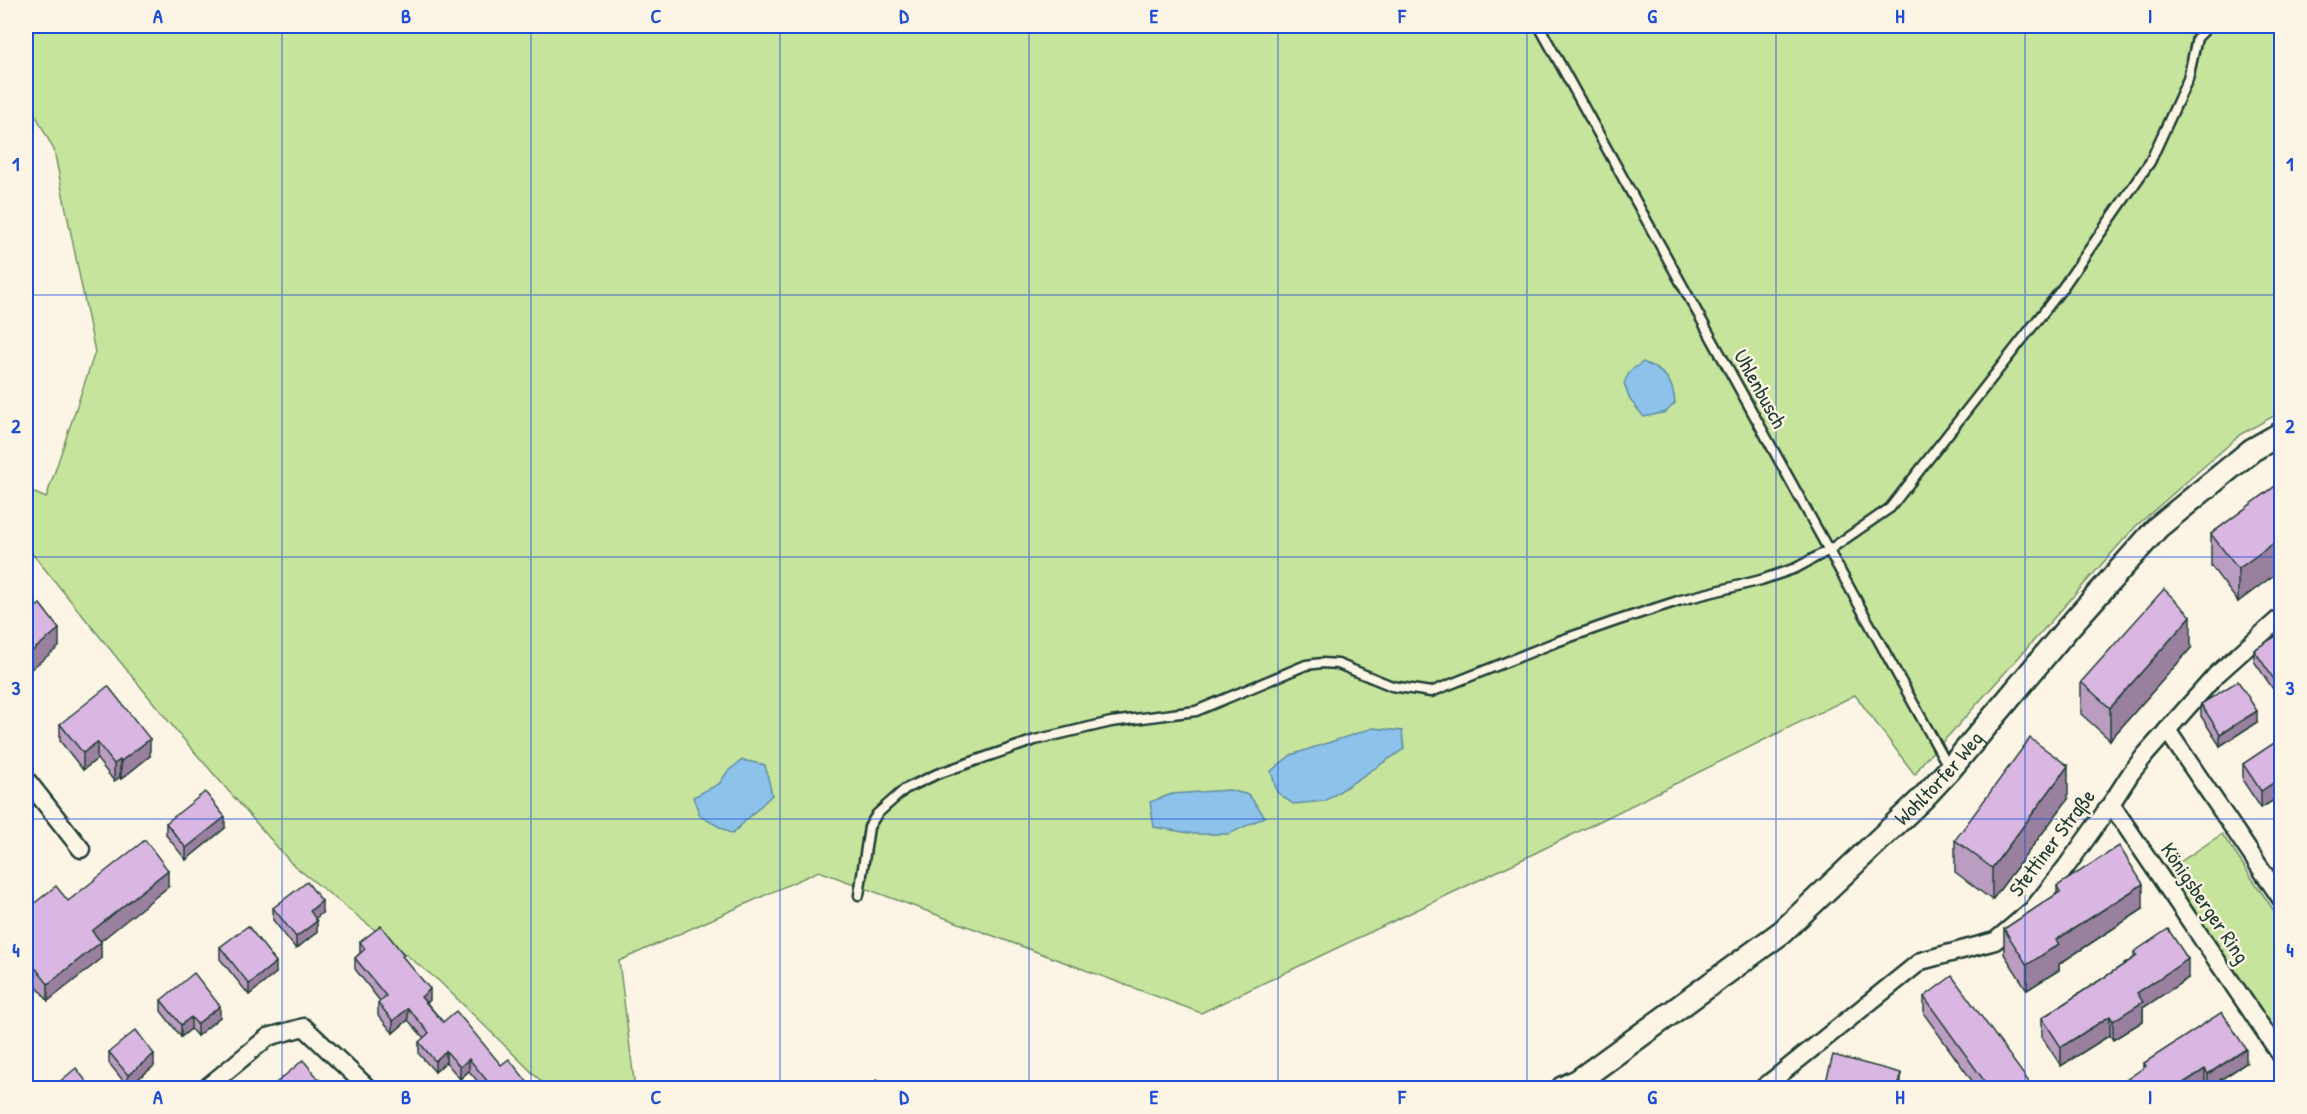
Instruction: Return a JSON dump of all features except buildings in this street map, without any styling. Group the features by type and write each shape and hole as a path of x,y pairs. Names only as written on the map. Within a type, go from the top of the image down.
{"main road":[{"name":"Wohltorfer Weg","path":"1563,1089 1578,1081 1660,1023 1782,932 1923,798 1950,769 2067,629 2158,527 2252,450 2282,433"}],"street":[{"name":"Stettiner Straße","path":"1763,1089 1921,961 1995,941 2033,909 2111,804 2131,773 2167,730 2216,675 2282,616"},
{"path":"2167,730 2282,900"},
{"path":"26,778 81,849"},
{"name":"Königsberger Ring","path":"2111,804 2282,1057"},
{"path":"206,1089 268,1037 304,1027 368,1089"}],"lane":[{"name":"Uhlenbusch","path":"1539,26 1950,769"},
{"path":"859,895 869,827 877,814 905,789 937,774 1046,737 1112,722 1196,711 1306,665 1338,664 1392,686 1431,692 1596,628 1681,600 1761,580 1796,568 1829,550 1890,508 2061,290 2150,162 2188,79 2197,38 2209,26"}],"green space":[{"path":"26,26 2281,26 2281,412 2241,434 2135,527 1923,762 1915,775 1855,695 1521,860 1201,1013 819,871 619,961 635,1088 548,1088 439,981 292,864 179,734 26,546 26,489 46,498 95,352 54,150 26,97"},
{"path":"2222,834 2281,921 2281,1040 2168,870"}],"water":[{"path":"1643,362 1657,369 1670,382 1675,403 1666,412 1644,417 1630,400 1624,383 1630,371"},
{"path":"1373,728 1402,731 1404,749 1325,801 1293,804 1277,792 1271,771 1291,755"},
{"path":"742,760 765,765 772,795 732,834 700,816 693,797 719,784 728,771"},
{"path":"1229,790 1249,795 1265,817 1229,834 1195,834 1154,827 1150,802 1172,794"}]}
